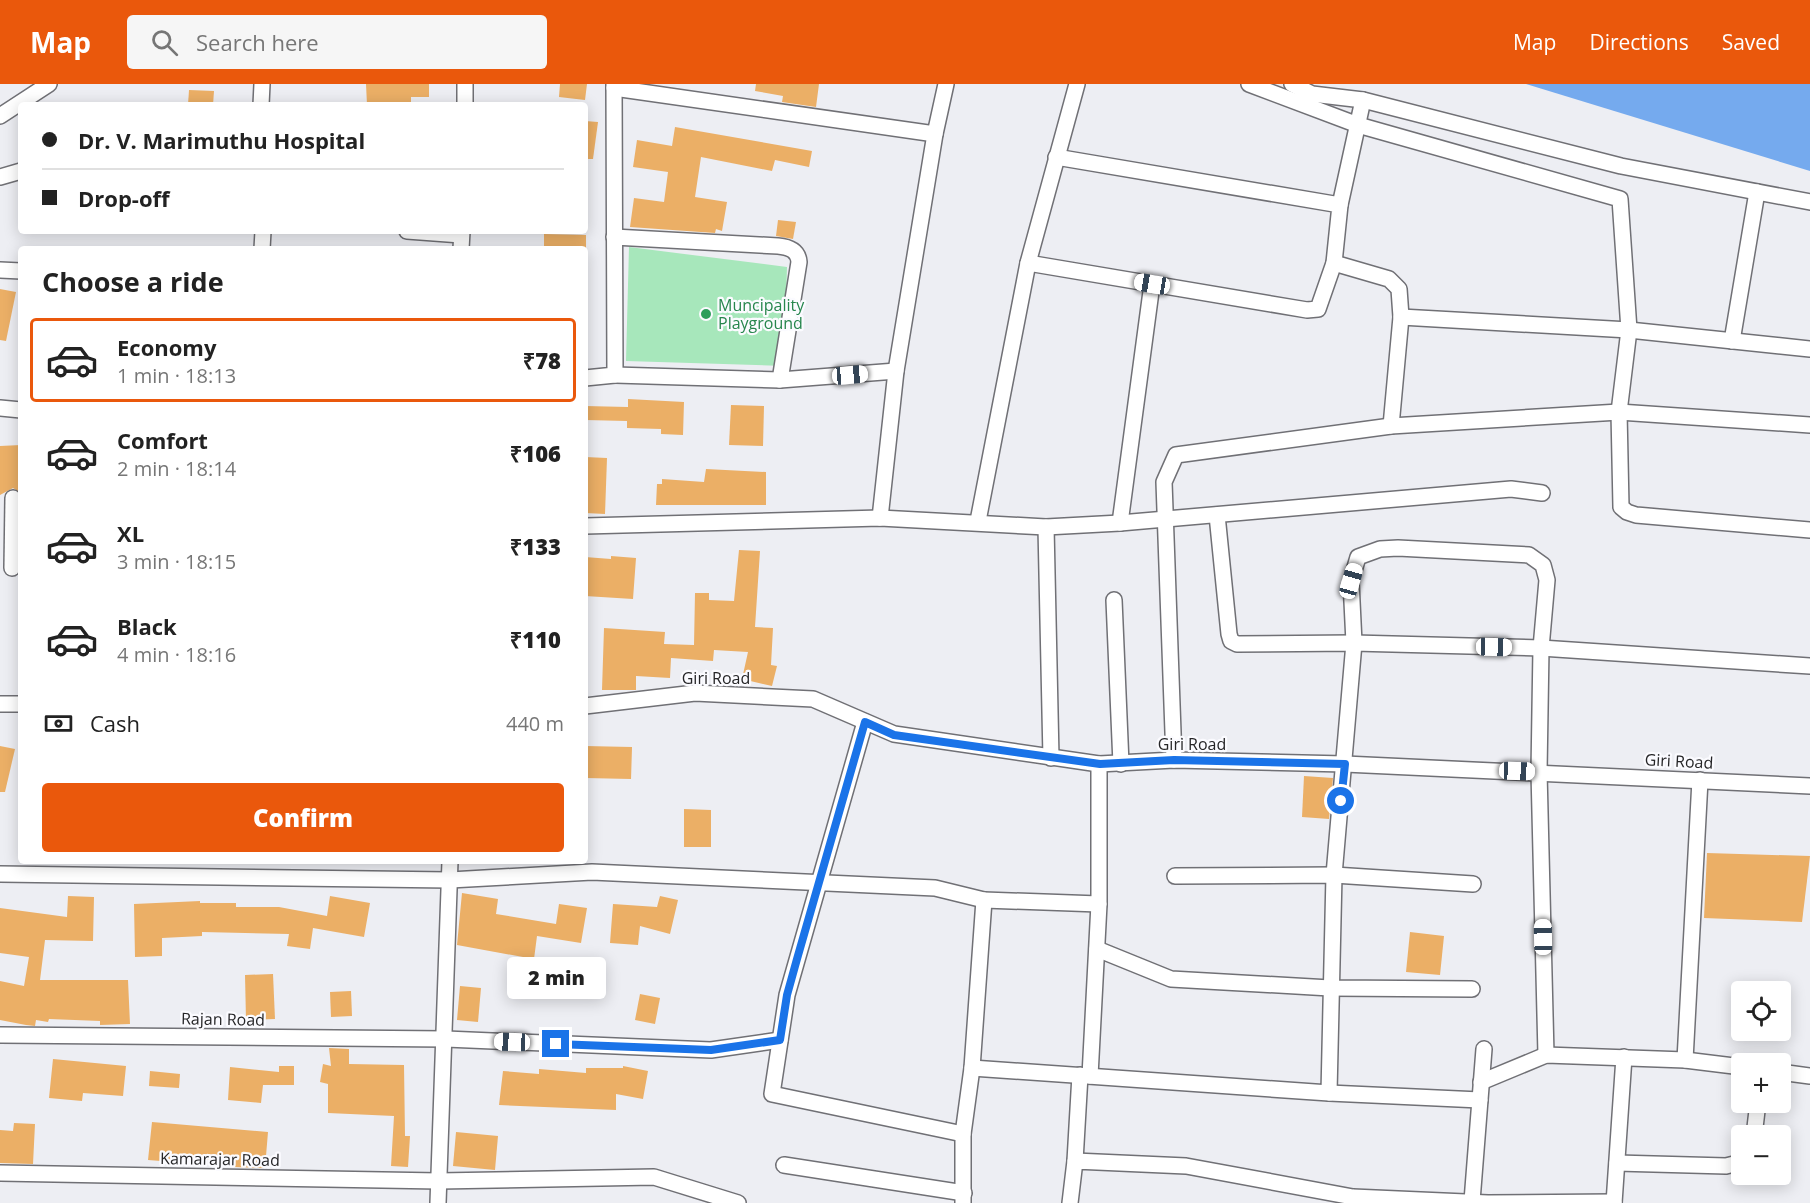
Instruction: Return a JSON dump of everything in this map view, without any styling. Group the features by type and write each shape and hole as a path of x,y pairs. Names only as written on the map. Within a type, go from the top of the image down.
{"street":[{"path":"21,102 49,84"},
{"path":"261,102 262,84"},
{"path":"465,84 465,102"},
{"path":"880,518 896,371 935,134 946,84"},
{"path":"978,521 1028,263 1077,84"},
{"path":"1249,84 1358,124 1620,199 1629,330 1619,412 1620,507 1627,512 1810,530"},
{"path":"1292,84 1312,94 1363,100 1621,166 1810,202"},
{"path":"615,375 614,86 935,134"},
{"path":"1028,263 1307,310 1318,309 1334,263 1340,205 1363,100"},
{"path":"0,116 18,104"},
{"path":"1056,157 1340,205"},
{"path":"0,177 18,172"},
{"path":"1732,341 1757,192"},
{"path":"430,234 461,238"},
{"path":"614,237 778,246 793,250 798,255 799,262 780,380"},
{"path":"1334,263 1389,279 1399,289 1401,317 1391,426"},
{"path":"0,270 18,271"},
{"path":"1120,524 1152,284"},
{"path":"1401,317 1629,330 1810,349"},
{"path":"588,378 615,375 780,380 896,371"},
{"path":"0,408 18,410"},
{"path":"1174,760 1164,482 1176,455 1391,426 1619,412 1810,425"},
{"path":"588,526 880,518 1046,526 1120,524 1511,489 1542,493"},
{"path":"11,498 11,568"},
{"path":"1217,515 1231,641 1237,644 1354,643 1541,648 1810,666"},
{"path":"1046,526 1051,758"},
{"path":"1329,1093 1334,875 1354,643 1351,581 1358,557 1380,549 1529,555 1543,565 1547,580 1541,648 1539,771 1546,1055"},
{"path":"1114,600 1121,764"},
{"name":"Giri Road","path":"588,706 695,693 813,699 894,735 1100,764 1174,760 1345,764 1539,771 1810,786"},
{"path":"0,705 18,704"},
{"path":"865,722 817,882 787,995 772,1094 963,1134"},
{"path":"1070,1203 1097,949 1100,764"},
{"path":"1685,1060 1700,780"},
{"path":"438,1203 446,1039 450,864"},
{"path":"0,874 450,880 592,872 935,888 984,900 1099,904"},
{"path":"1175,876 1334,875 1473,884"},
{"path":"784,1165 964,1198 963,1134 972,1068 984,900"},
{"path":"1097,949 1171,979 1330,988 1472,989"},
{"name":"Rajan Road","path":"0,1035 446,1039 711,1050 780,1040"},
{"path":"1472,1201 1484,1049"},
{"path":"1481,1082 1546,1055 1685,1060 1731,1066"},
{"path":"1074,1161 1186,1167 1353,1200 1614,1202 1624,1057"},
{"path":"972,1068 1329,1093 1480,1100"},
{"path":"1791,1073 1810,1076"},
{"path":"1617,1162 1731,1165"},
{"name":"Kamarajar Road","path":"0,1173 439,1181 654,1177 738,1203"}],"green space":[{"name":"Muncipality Playground","path":"629,247 787,267 784,366 626,361"}],"water":[{"path":"1526,84 1810,84 1810,171"}],"building":[{"path":"366,84 429,84 429,97 411,97 411,102 367,102"},
{"path":"560,84 587,84 585,100 559,97"},
{"path":"756,84 819,84 816,107 782,102 783,96 755,91"},
{"path":"189,90 214,91 213,102 188,102"},
{"path":"588,121 598,122 593,159 588,159"},
{"path":"675,127 812,151 809,167 775,160 772,171 701,157 695,197 727,202 722,231 716,229 715,233 630,227 634,198 664,202 668,172 633,167 637,140 672,146"},
{"path":"778,220 796,222 793,239 776,236"},
{"path":"544,234 586,235 586,246 544,246"},
{"path":"0,289 16,292 6,341 0,340"},
{"path":"628,399 684,402 683,435 661,434 661,429 627,428 627,421 588,420 588,406 628,407"},
{"path":"731,405 764,406 763,446 729,445"},
{"path":"18,445 18,491 13,488 0,495 0,446"},
{"path":"588,457 607,458 605,514 588,513"},
{"path":"706,469 766,472 766,505 656,505 657,484 662,484 662,479 704,482"},
{"path":"739,550 760,551 755,627 773,628 771,665 777,666 772,686 742,679 748,652 714,650 713,661 671,658 670,678 636,676 636,690 602,690 604,628 665,632 664,644 694,645 695,593 709,593 709,600 734,601"},
{"path":"611,556 636,558 633,599 588,596 588,557 611,559"},
{"path":"0,746 15,749 5,792 0,792"},
{"path":"588,746 632,747 631,779 588,778"},
{"path":"1304,776 1333,778 1329,819 1302,817"},
{"path":"684,809 711,810 711,847 684,847"},
{"path":"1707,853 1810,856 1802,922 1704,918"},
{"path":"462,893 498,899 496,914 556,924 559,904 587,908 581,943 537,936 534,959 457,945"},
{"path":"68,896 94,897 93,941 45,940 40,980 128,980 130,1024 100,1025 100,1021 49,1019 48,1022 36,1020 35,1026 0,1020 0,981 24,986 29,957 0,953 0,908 67,917"},
{"path":"330,896 370,903 364,937 313,928 310,949 287,946 289,934 202,932 202,936 162,938 162,956 135,957 134,904 200,901 200,903 236,903 236,907 279,907 327,916"},
{"path":"660,896 678,900 670,934 640,926 638,945 610,943 613,904 657,907"},
{"path":"1410,932 1444,936 1440,975 1406,972"},
{"path":"273,974 275,1019 246,1020 245,975"},
{"path":"460,986 481,988 478,1022 457,1020"},
{"path":"351,991 352,1016 331,1017 330,992"},
{"path":"640,994 660,998 655,1024 635,1020"},
{"path":"329,1048 349,1049 349,1064 404,1065 405,1136 410,1136 408,1167 391,1166 394,1116 328,1113 328,1084 320,1082 323,1064 331,1066"},
{"path":"53,1059 126,1066 123,1096 83,1093 82,1101 49,1098"},
{"path":"279,1066 294,1066 294,1085 263,1085 261,1103 228,1100 230,1067 279,1072"},
{"path":"623,1066 648,1071 643,1099 616,1094 616,1110 499,1105 503,1071 539,1074 539,1069 586,1073 586,1068 623,1068"},
{"path":"150,1071 180,1074 179,1088 149,1086"},
{"path":"152,1122 268,1132 265,1168 233,1167 234,1162 188,1158 187,1163 148,1160"},
{"path":"14,1123 35,1124 33,1164 0,1163 0,1130 13,1131"},
{"path":"456,1132 498,1136 495,1170 453,1166"}],"place":[{"name":"Muncipality Playground","path":"706,314"}],"route":[{"path":"556,1044 711,1050 780,1040 787,995 817,882 865,722 894,735 1100,764 1174,760 1345,764 1341,801"}]}
